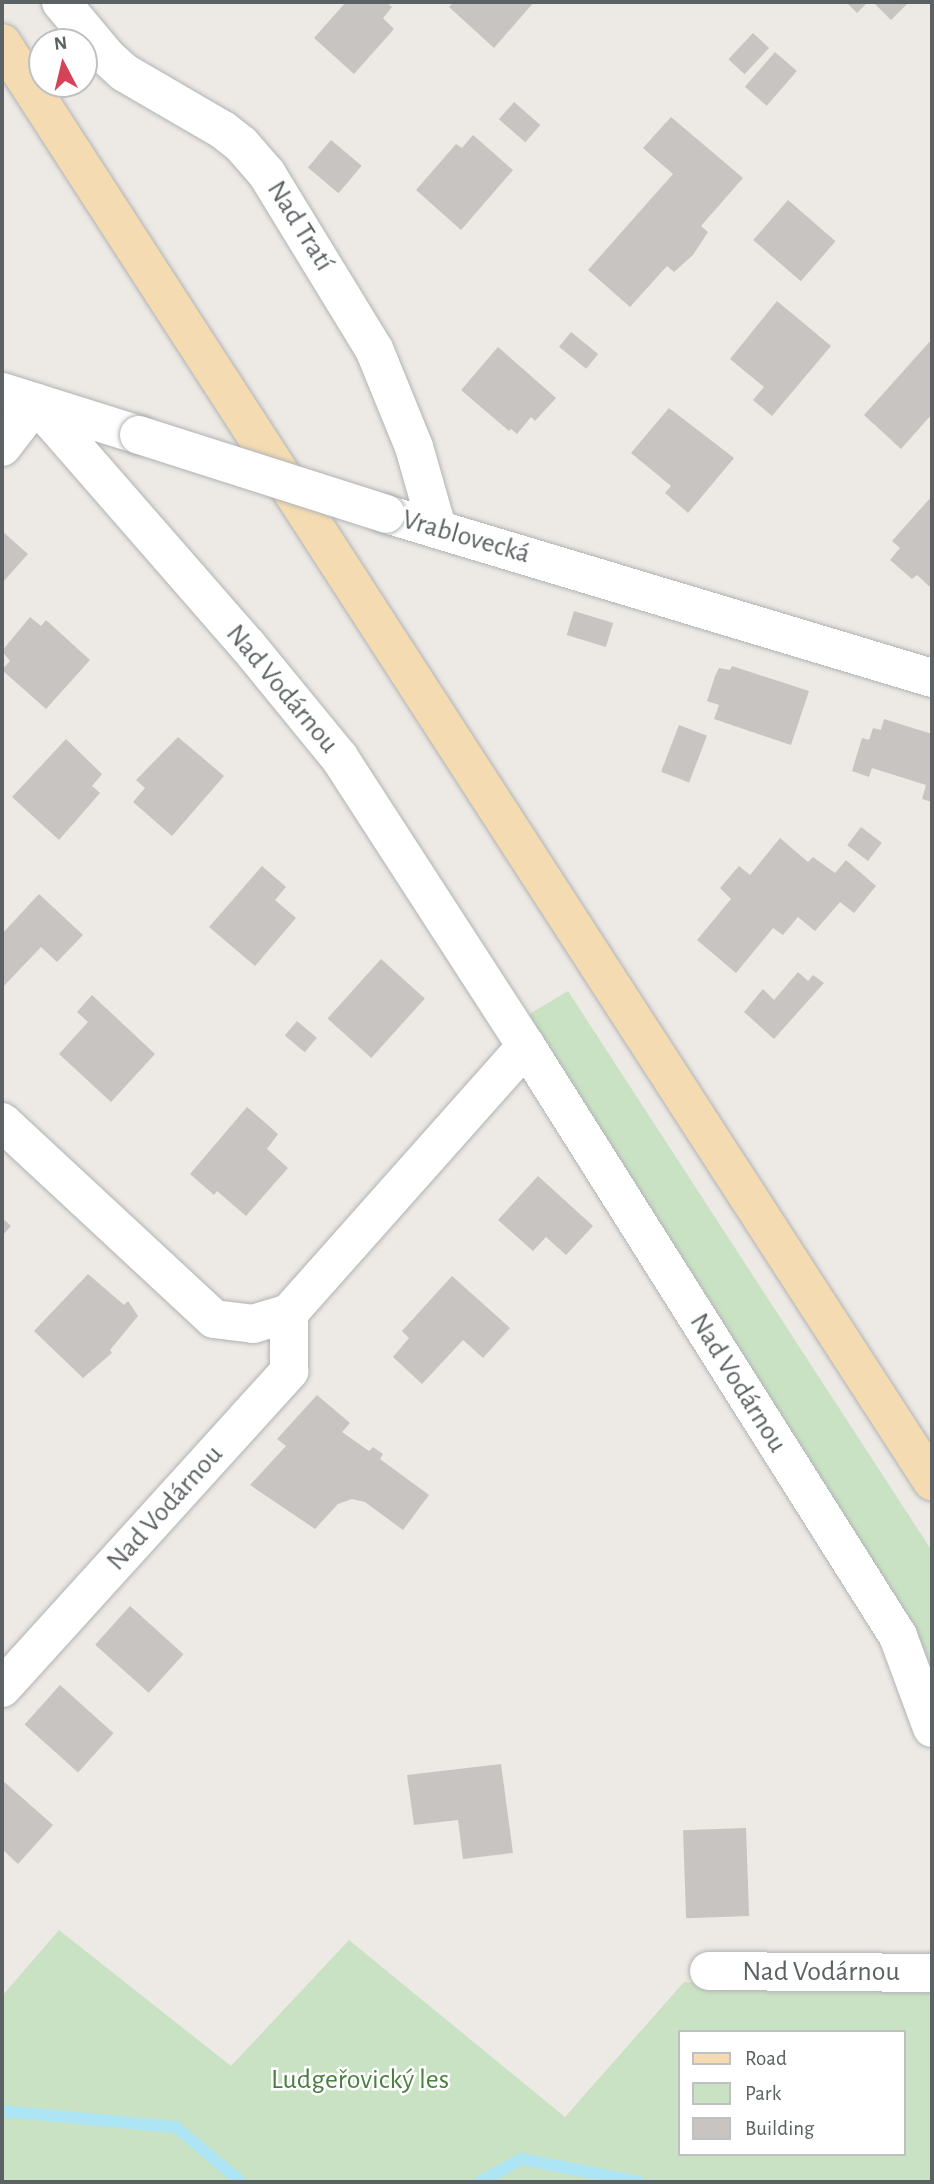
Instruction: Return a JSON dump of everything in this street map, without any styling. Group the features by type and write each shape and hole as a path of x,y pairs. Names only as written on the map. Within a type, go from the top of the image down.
{"main road":[{"path":"2,43 932,1481"}],"street":[{"name":"Nad Tratí","path":"61,2 107,57 125,73 223,130 241,144 267,174 374,349 414,447 437,528"},
{"name":"Vrablovecká","path":"19,397 386,514 927,668"},
{"path":"2,447 19,397"},
{"name":"Nad Vodárnou","path":"19,397 248,646 339,757 526,1046 898,1636 932,1728"},
{"path":"2,1122 214,1319 253,1324 289,1313 526,1046"},
{"name":"Nad Vodárnou","path":"2,1688 289,1371 289,1313"},
{"name":"Nad Vodárnou","path":"709,1972 932,1973"}],"green space":[{"path":"568,991 932,1551 932,1681 526,1016"},
{"name":"Ludgeřovický les","path":"59,1930 231,2066 349,1940 565,2117 684,1982 932,1993 932,2182 2,2182 2,1996"}],"building":[{"path":"346,2 386,2 392,7 383,18 394,29 354,74 314,38"},
{"path":"454,2 534,2 494,48 449,7"},
{"path":"846,2 868,2 857,13"},
{"path":"873,2 909,2 891,20"},
{"path":"753,33 769,48 745,74 728,59"},
{"path":"775,52 797,71 767,106 745,87"},
{"path":"514,102 540,125 525,142 499,119"},
{"path":"671,117 743,178 701,226 708,232 693,255 674,272 667,266 630,307 588,270 673,174 643,148"},
{"path":"473,135 513,170 461,230 416,190 456,144 462,148"},
{"path":"331,140 362,166 339,193 308,168"},
{"path":"788,200 836,241 801,281 753,240"},
{"path":"777,301 831,346 772,416 753,400 764,387 730,359"},
{"path":"571,332 598,354 586,369 559,347"},
{"path":"932,339 932,414 901,449 864,415"},
{"path":"498,347 556,398 535,421 531,417 517,434 511,429 509,431 461,390"},
{"path":"669,408 734,458 688,513 665,493 671,486 631,453"},
{"path":"932,496 932,589 917,575 912,579 890,560 900,548 892,541"},
{"path":"2,531 28,554 2,583"},
{"path":"574,611 613,623 606,647 567,635"},
{"path":"30,617 41,626 46,620 90,660 46,709 2,670 10,661 2,651"},
{"path":"732,666 809,691 791,745 714,719 719,705 707,701 715,676 719,668 730,670"},
{"path":"884,719 932,734 932,802 922,799 926,785 872,768 869,777 852,771 862,738 869,740 873,728 881,730"},
{"path":"679,725 707,736 689,782 661,772"},
{"path":"178,737 224,776 172,836 133,802 145,788 136,780"},
{"path":"66,739 102,774 92,786 100,793 59,840 12,797"},
{"path":"861,827 882,843 868,861 847,845"},
{"path":"780,838 808,862 813,857 835,873 846,860 876,886 854,913 840,902 815,931 798,917 783,935 773,928 736,973 697,940 731,899 720,888 739,866 750,875"},
{"path":"262,866 286,887 275,900 296,918 255,966 209,927"},
{"path":"39,894 83,935 57,962 41,947 2,988 2,934"},
{"path":"381,959 425,998 371,1058 327,1018"},
{"path":"798,972 808,981 813,975 824,983 774,1039 744,1012 763,989 774,1000"},
{"path":"92,995 155,1054 111,1102 59,1054 88,1022 77,1012"},
{"path":"297,1021 317,1038 305,1052 285,1036"},
{"path":"247,1107 278,1134 267,1149 288,1168 246,1216 217,1191 214,1195 190,1174"},
{"path":"538,1176 593,1226 566,1255 546,1237 533,1251 498,1220"},
{"path":"2,1218 11,1226 2,1236"},
{"path":"88,1274 124,1305 128,1301 138,1316 110,1350 112,1353 83,1378 34,1331"},
{"path":"452,1276 510,1328 483,1358 463,1340 422,1384 393,1357 409,1338 402,1331"},
{"path":"317,1395 350,1423 342,1432 369,1451 373,1447 383,1454 380,1459 429,1495 403,1530 365,1502 352,1499 338,1504 315,1529 250,1485 286,1446 277,1439"},
{"path":"130,1606 184,1654 149,1693 95,1645"},
{"path":"60,1685 114,1733 78,1773 25,1724"},
{"path":"501,1764 513,1853 463,1859 458,1820 414,1825 407,1775"},
{"path":"2,1780 53,1825 18,1864 2,1849"},
{"path":"746,1828 749,1916 686,1918 683,1830"}],"waterway":[{"path":"2,2111 176,2127 241,2182"},
{"path":"480,2182 521,2159 639,2182"}]}
